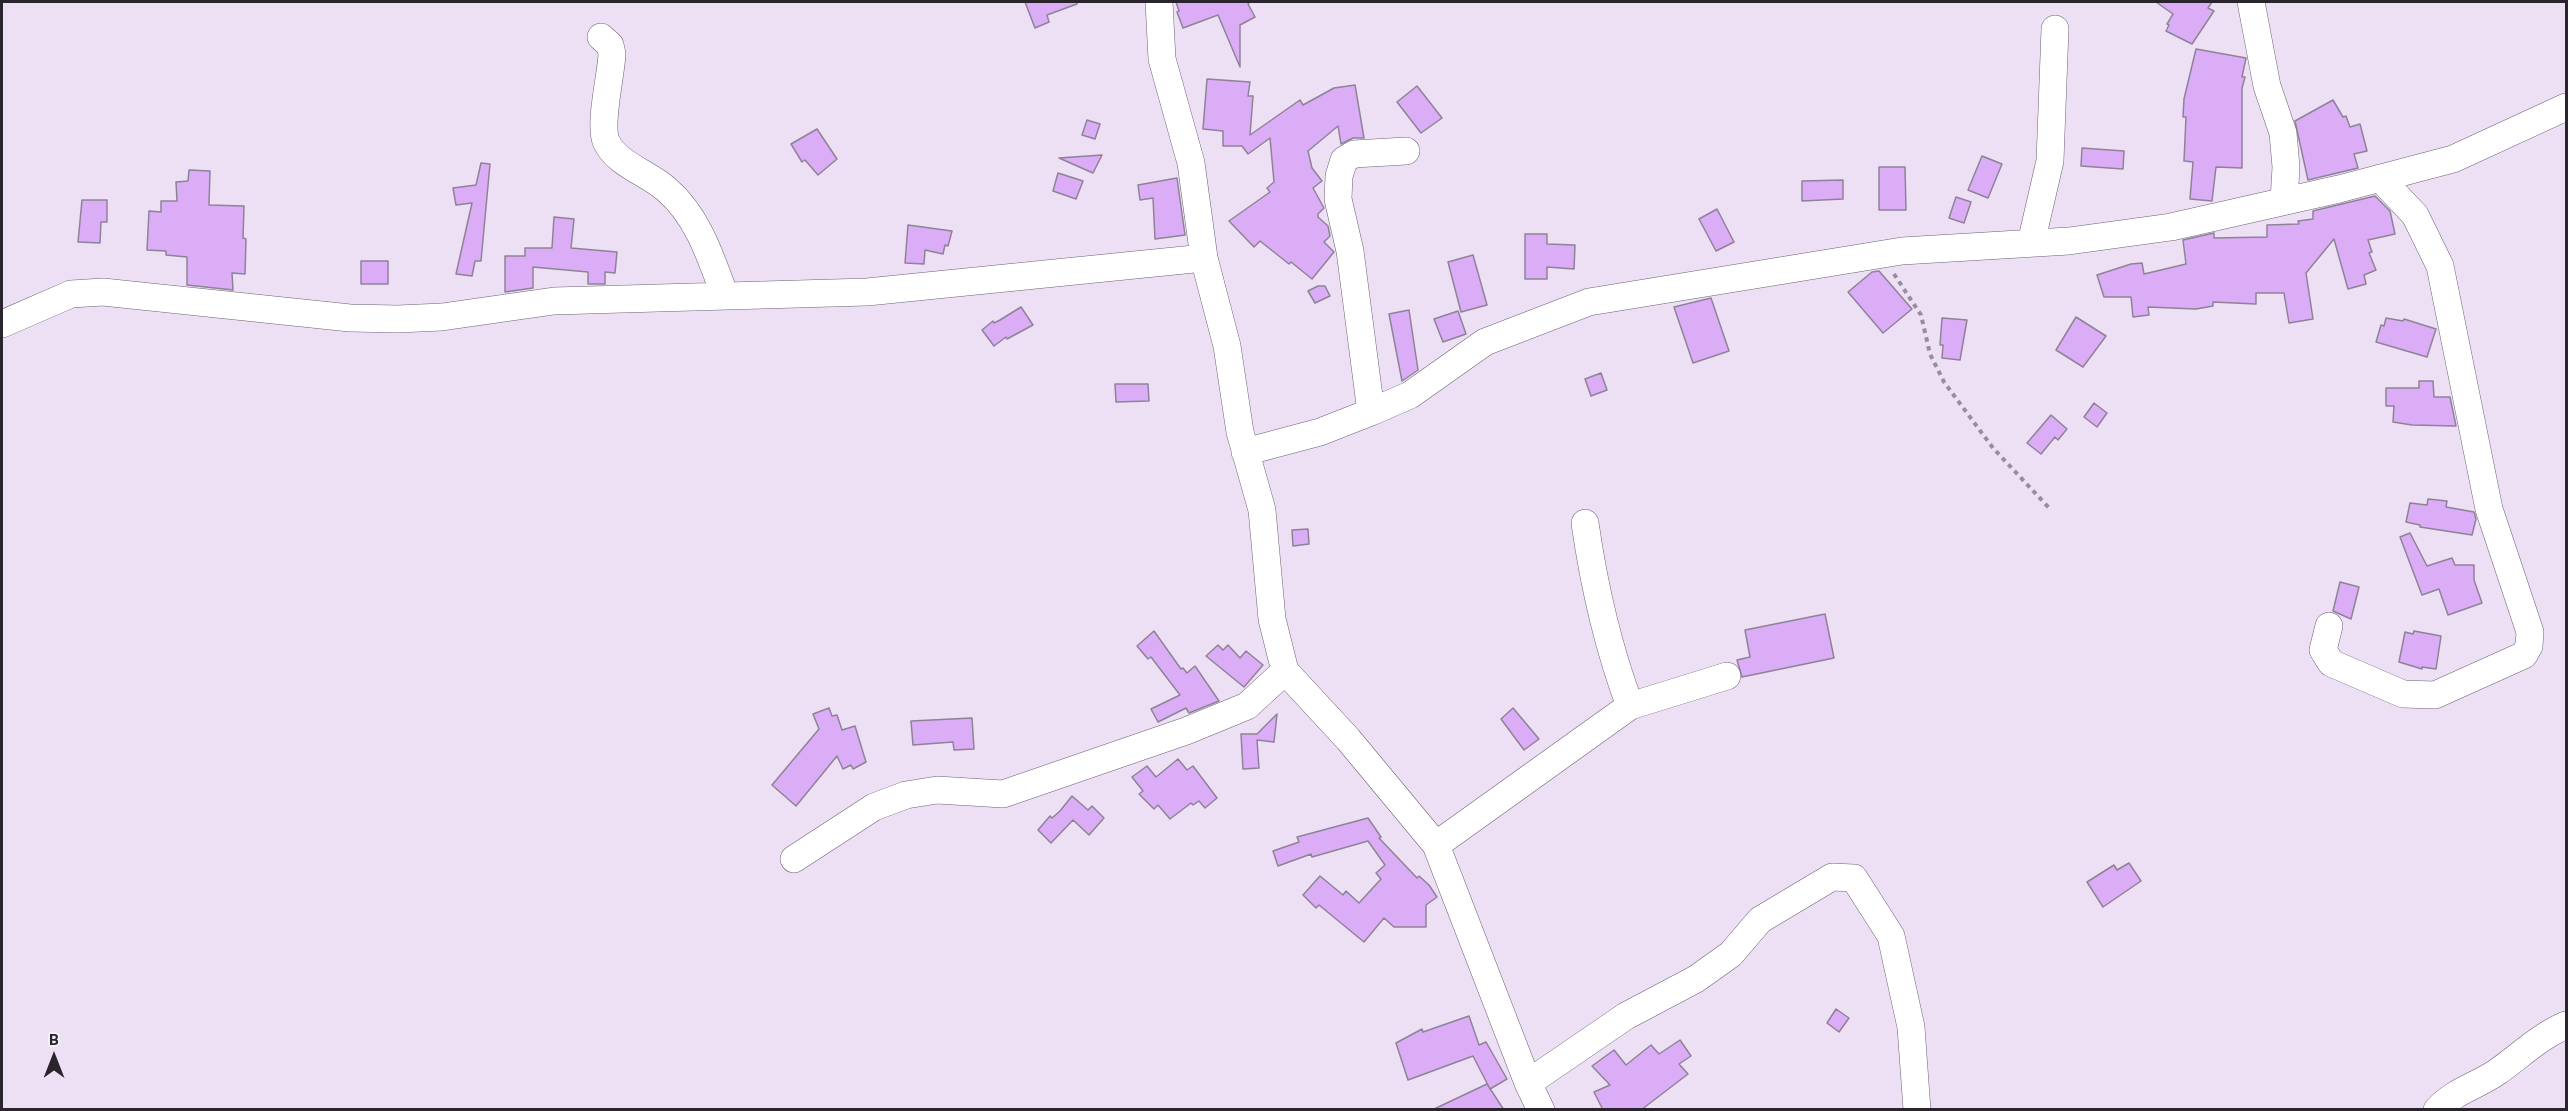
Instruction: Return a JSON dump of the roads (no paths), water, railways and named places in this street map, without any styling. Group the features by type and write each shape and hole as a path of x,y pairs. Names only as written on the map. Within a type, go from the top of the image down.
{"street":[{"path":"1159,2 1162,59 1191,163 1204,258 1227,346 1245,452 1262,510 1272,619 1285,671 1347,739 1436,846 1528,1083 1541,1110"},
{"path":"2251,2 2267,86 2283,133 2286,166 2284,201"},
{"path":"2031,243 2050,161 2055,29"},
{"path":"601,37 610,45 612,54 603,125 606,142 627,162 666,188 683,206 700,233 725,296"},
{"path":"1245,452 1320,432 1410,395 1485,342 1589,302 1902,251 2069,241 2171,226 2453,159 2566,107"},
{"path":"1371,412 1350,252 1338,199 1339,176 1344,160 1354,154 1407,151"},
{"path":"2329,626 2324,650 2331,663 2403,694 2435,695 2524,655 2529,646 2530,632 2489,509 2440,266 2415,214 2380,178"},
{"path":"2,324 71,294 103,292 350,318 398,320 442,317 534,303 867,292 1204,258"},
{"path":"1585,523 1594,584 1616,669 1630,706"},
{"path":"794,859 874,807 906,795 937,790 1003,794 1186,731 1247,706 1285,671"},
{"path":"1436,846 1630,706 1727,676"},
{"path":"1528,1083 1626,1016 1696,980 1731,954 1760,920 1832,877 1854,878 1891,936 1911,1027 1917,1110"},
{"path":"2437,1110 2445,1101 2495,1074 2537,1041 2566,1025"}]}
